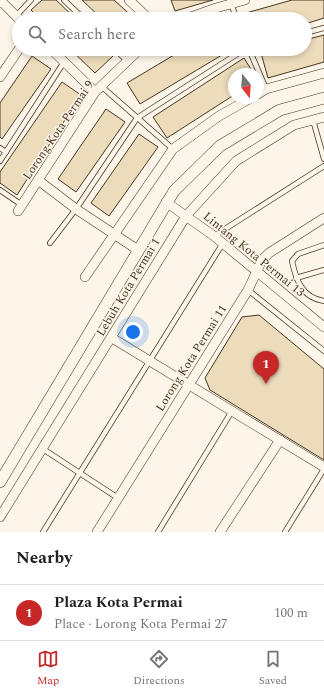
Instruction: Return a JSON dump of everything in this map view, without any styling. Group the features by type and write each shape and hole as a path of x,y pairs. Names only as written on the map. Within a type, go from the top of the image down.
{"street":[{"path":"0,0 13,12"},
{"path":"129,0 142,12"},
{"path":"206,12 245,0"},
{"path":"0,77 14,56"},
{"path":"58,56 98,89"},
{"name":"Lorong Kota Permai 9","path":"20,208 98,89 132,56"},
{"path":"264,91 324,73"},
{"name":"Lebuh Kota Permai 1","path":"0,482 27,440 166,202 174,191 220,146 280,110 324,98"},
{"path":"85,277 173,149 219,116 240,104"},
{"name":"Lebuh Kota Permai 1","path":"0,518 186,216 236,162 294,125 324,117"},
{"path":"38,180 76,209 138,250"},
{"name":"Lintang Kota Permai 13","path":"166,202 223,243 324,327"},
{"name":"Lorong Kota Permai 11","path":"97,532 248,290 257,270 269,253 324,218"},
{"path":"112,338 324,468"},
{"path":"220,532 280,440"}],"lane":[{"path":"22,12 31,0"},
{"path":"64,0 77,12"},
{"path":"231,4 234,12"},
{"path":"312,31 324,28"},
{"path":"122,56 127,61"},
{"path":"50,243 76,209 137,118 234,56"},
{"path":"251,56 255,68"},
{"path":"0,161 64,62"},
{"path":"98,89 137,118 173,149"},
{"path":"313,120 324,159"},
{"path":"0,148 6,152"},
{"path":"214,236 324,166"},
{"path":"0,190 20,208"},
{"path":"42,532 148,360 223,243"},
{"path":"324,245 298,254 292,261 296,278 301,289 318,300 324,301"},
{"path":"296,278 324,270"},
{"path":"248,290 324,351"},
{"path":"158,532 232,411"},
{"path":"43,449 118,498"},
{"path":"285,532 324,468"}],"building":[{"path":"42,0 56,0 69,12 33,12 31,10"},
{"path":"82,0 114,0 127,12 95,12"},
{"path":"171,0 213,0 175,11"},
{"path":"292,0 324,0 324,18 312,22 312,12 250,12"},
{"path":"324,35 324,62 268,78 262,56 312,56 312,38"},
{"path":"32,56 51,69 2,139 0,137 0,103"},
{"path":"77,56 113,56 95,73"},
{"path":"172,56 220,56 140,104 127,83"},
{"path":"244,58 250,68 229,68"},
{"path":"228,68 228,99 167,138 153,117"},
{"path":"62,82 81,95 17,195 0,183 0,172"},
{"path":"106,109 125,122 76,192 58,179"},
{"path":"139,134 158,147 109,216 91,203"},
{"path":"259,315 324,369 324,460 210,390 205,378 242,317"}],"place":[{"name":"Plaza Kota Permai","path":"266,384"}]}
